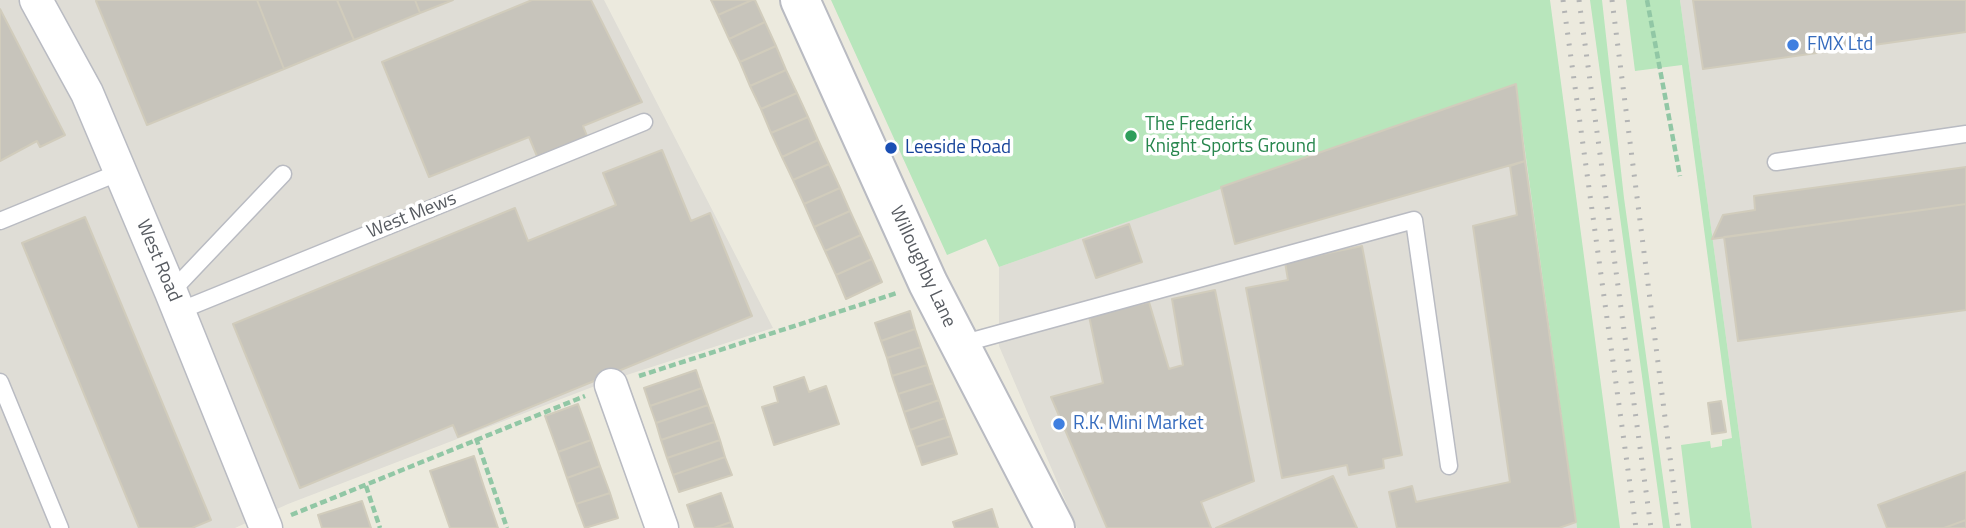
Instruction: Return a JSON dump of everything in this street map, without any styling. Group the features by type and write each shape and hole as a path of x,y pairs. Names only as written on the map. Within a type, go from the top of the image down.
{"street":[{"name":"West Road","path":"36,0 87,93 266,528"},
{"name":"Willoughby Lane","path":"800,0 928,283 1055,528"},
{"path":"611,385 662,528"}],"lane":[{"name":"West Mews","path":"175,302 644,122"},
{"path":"1776,162 1966,134"},
{"path":"0,221 120,172"},
{"path":"175,302 283,174"},
{"path":"960,345 1414,220 1449,467"},
{"path":"0,382 60,528"}],"path":[{"path":"1647,0 1680,176"},
{"path":"477,438 507,528"},
{"path":"366,486 380,528"}],"shaded area":[{"path":"0,0 604,0 773,328 608,381 288,504 235,528 0,528"},
{"path":"1680,0 1966,0 1966,528 1752,528"},
{"path":"1516,84 1577,528 1077,528 999,346 999,267"}],"green space":[{"name":"The Frederick Knight Sports Ground","path":"831,0 1550,0 1620,528 1577,528 1516,85 999,267 986,239 947,255"},
{"path":"1590,0 1602,0 1624,198 1670,528 1663,528"},
{"path":"1626,0 1680,0 1752,528 1691,528 1681,445 1710,441 1711,448 1722,446 1722,440 1732,438 1682,65 1635,71"}],"building":[{"path":"257,0 284,69 147,125 96,1"},
{"path":"257,0 337,0 354,40 284,69"},
{"path":"337,0 415,0 420,13 354,40"},
{"path":"415,0 453,0 420,13"},
{"path":"532,0 591,0 642,102 583,126 589,141 539,161 529,137 429,177 382,62"},
{"path":"711,0 752,0 718,15"},
{"path":"755,0 765,22 729,39 718,15"},
{"path":"1693,0 1966,0 1966,32 1703,69"},
{"path":"0,9 65,135 40,147 37,141 0,161"},
{"path":"765,22 776,46 740,62 729,39"},
{"path":"776,46 786,70 750,86 740,62"},
{"path":"786,70 797,93 761,109 750,86"},
{"path":"1516,84 1525,161 1235,244 1221,187"},
{"path":"797,93 808,117 771,133 761,109"},
{"path":"808,117 818,140 782,157 771,133"},
{"path":"818,140 829,164 793,180 782,157"},
{"path":"662,150 691,221 710,213 752,316 458,437 453,425 300,488 233,324 515,208 528,241 616,205 603,173"},
{"path":"1525,161 1576,522 1559,528 1397,528 1389,492 1412,486 1416,502 1510,482 1473,226 1517,215 1510,166"},
{"path":"829,164 840,188 804,204 793,180"},
{"path":"1966,167 1966,204 1712,239 1723,215 1755,210 1754,196"},
{"path":"840,188 850,211 814,227 804,204"},
{"path":"1966,204 1966,310 1738,341 1724,237"},
{"path":"850,211 861,235 825,251 814,227"},
{"path":"85,217 211,520 192,528 139,528 22,243"},
{"path":"1129,224 1142,262 1096,278 1083,240"},
{"path":"861,235 872,259 836,275 825,251"},
{"path":"1362,246 1402,455 1383,459 1384,468 1349,475 1347,465 1282,478 1246,288 1288,280 1285,262"},
{"path":"872,259 882,282 846,299 836,275"},
{"path":"1215,290 1254,481 1201,502 1211,528 1107,528 1051,397 1103,383 1089,316 1149,302 1169,369 1183,365 1172,299"},
{"path":"910,311 915,329 881,341 875,323"},
{"path":"915,329 921,347 887,358 881,341"},
{"path":"921,347 927,365 892,376 887,358"},
{"path":"927,365 933,383 898,394 892,376"},
{"path":"696,370 702,388 650,406 644,388"},
{"path":"804,377 809,392 826,386 839,424 774,445 762,407 778,402 774,387"},
{"path":"933,383 939,400 904,412 898,394"},
{"path":"702,388 708,405 656,423 650,406"},
{"path":"939,400 945,418 910,430 904,412"},
{"path":"1721,401 1726,432 1712,434 1708,403"},
{"path":"578,404 591,440 558,452 545,416"},
{"path":"708,405 714,422 661,440 656,423"},
{"path":"945,418 951,436 916,447 910,430"},
{"path":"714,422 720,440 667,458 661,440"},
{"path":"951,436 957,454 922,465 916,447"},
{"path":"591,440 600,466 567,478 558,452"},
{"path":"720,440 725,457 673,475 667,458"},
{"path":"474,456 498,528 450,528 430,471"},
{"path":"725,457 732,475 679,492 673,475"},
{"path":"600,466 610,493 576,504 567,478"},
{"path":"1966,472 1966,520 1944,528 1887,528 1878,505"},
{"path":"1333,476 1357,528 1216,528"},
{"path":"610,493 618,518 585,528 576,504"},
{"path":"721,493 731,522 714,528 695,528 687,505"},
{"path":"362,501 371,528 322,528 318,515"},
{"path":"992,509 998,528 955,528 953,522"},
{"path":"1966,520 1966,528 1944,528"},
{"path":"731,522 733,528 714,528"}],"railway":[{"path":"1563,0 1636,528"},
{"path":"1579,0 1651,528"},
{"path":"1612,0 1679,528"}],"place":[{"name":"FMX Ltd","path":"1793,45"},
{"name":"The Frederick Knight Sports Ground","path":"1131,136"},
{"name":"Leeside Road","path":"891,148"},
{"name":"R.K. Mini Market","path":"1059,424"}]}
